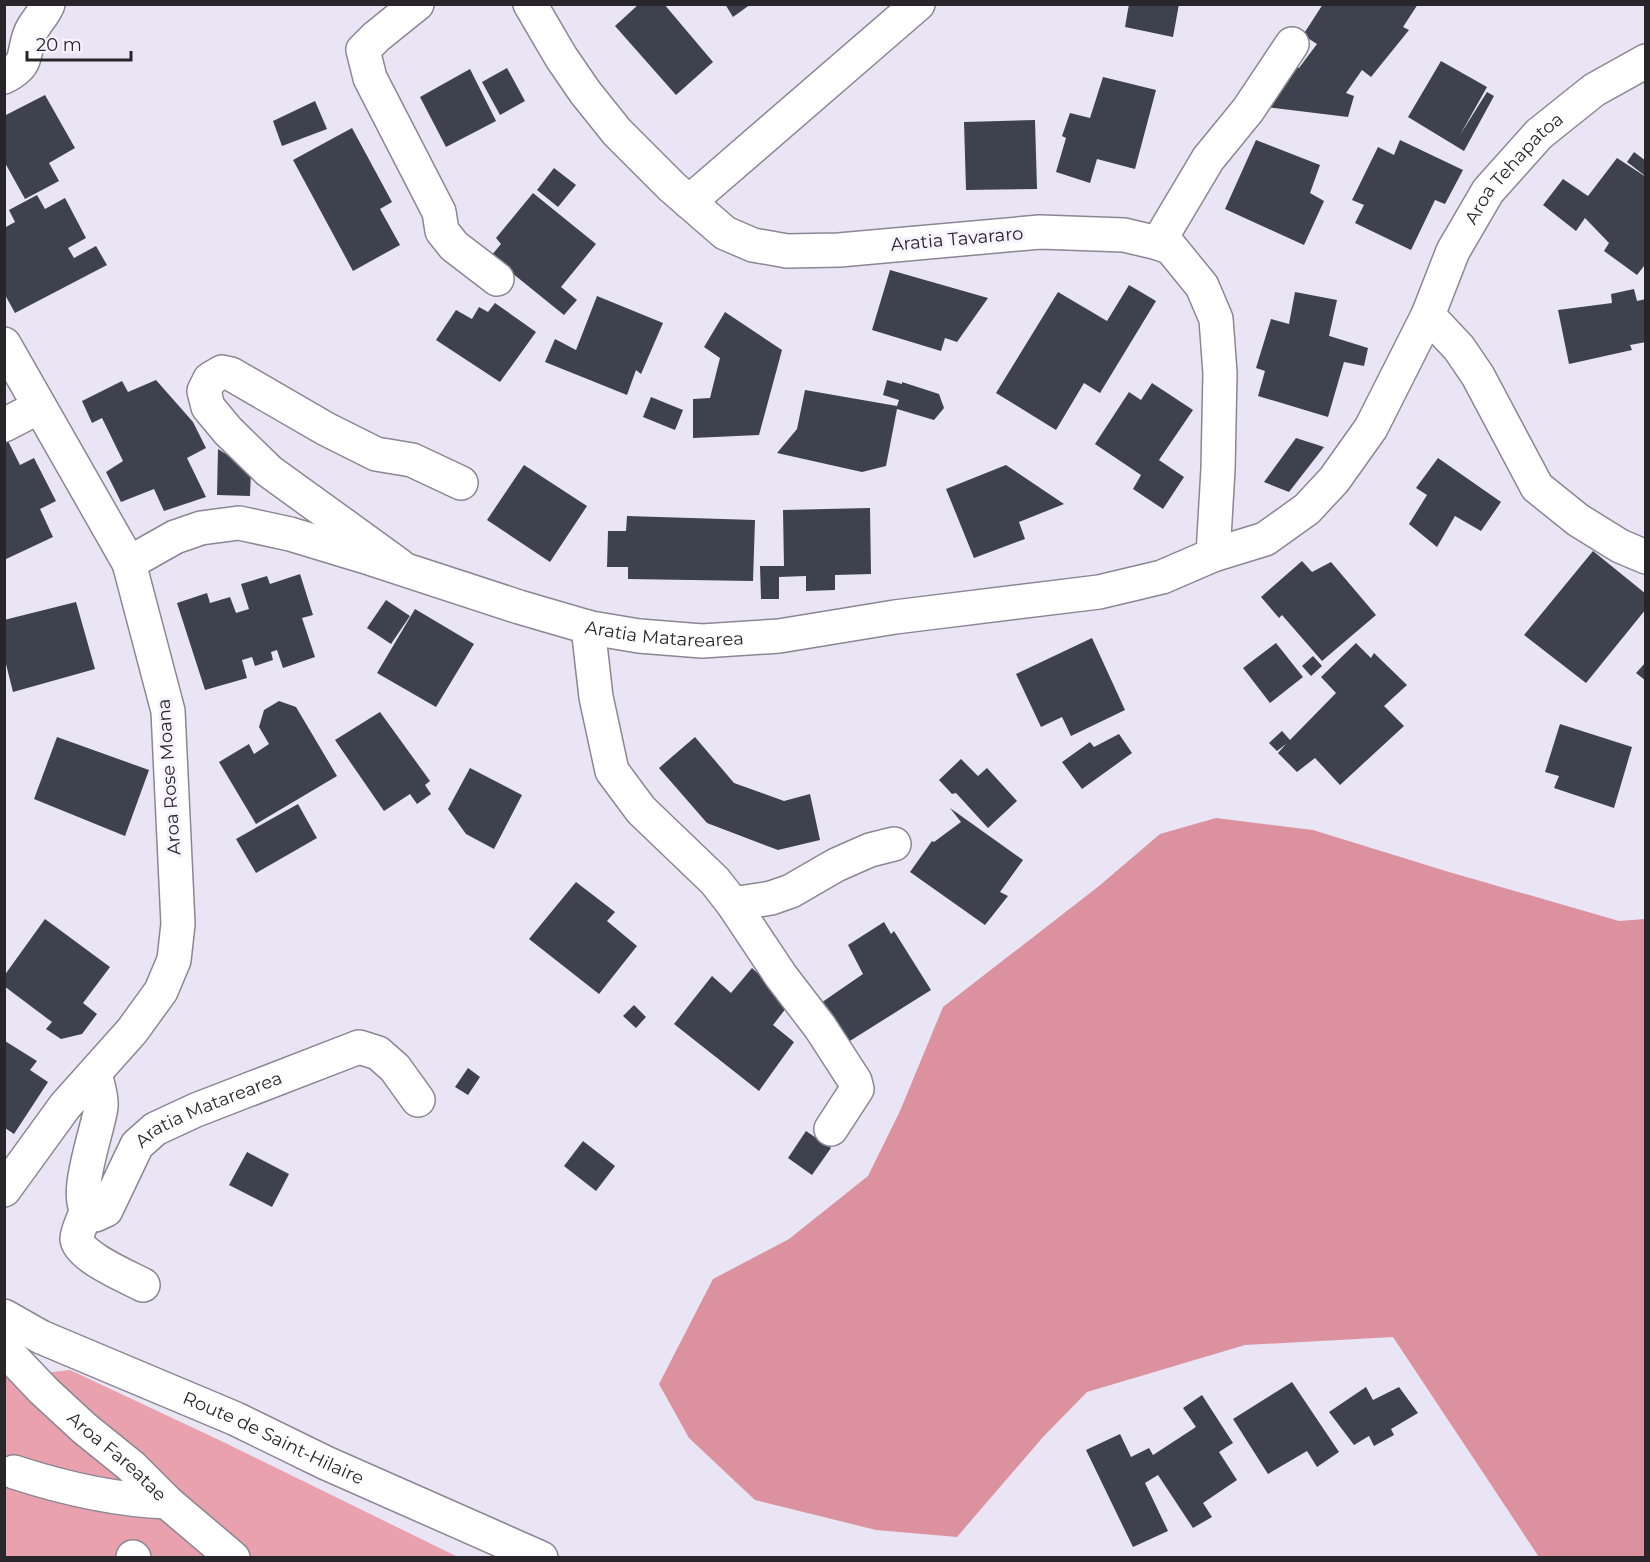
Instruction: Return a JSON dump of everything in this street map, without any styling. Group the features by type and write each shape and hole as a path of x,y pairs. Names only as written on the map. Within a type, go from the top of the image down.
{"street":[{"path":"4,78 14,73 25,59 30,35 48,4"},
{"path":"417,4 376,37 363,51 370,78 440,212 442,231 454,246 497,279"},
{"name":"Aratia Tavararo","path":"530,4 561,57 617,132 689,202 725,233 753,244 787,251 839,250 1040,232 1124,235 1171,248 1203,286 1216,319 1220,373 1213,555"},
{"path":"689,202 918,4"},
{"path":"1158,243 1208,159 1248,110 1292,44"},
{"name":"Aroa Tehapatoa","path":"1213,555 1265,539 1307,509 1334,480 1371,428 1428,315 1453,251 1488,191 1539,134 1594,90 1646,62"},
{"path":"1428,315 1459,348 1478,375 1537,487 1578,520 1620,546 1646,557"},
{"name":"Aroa Rose Moana","path":"4,344 129,563 168,711 178,924 174,960 161,991 132,1031 65,1106 4,1190"},
{"path":"405,569 268,471 208,407 204,391 210,379 222,372 231,374 326,429 376,454 412,460 461,483"},
{"path":"4,425 39,407"},
{"name":"Aratia Matarearea","path":"129,563 175,537 201,528 239,523 290,534 588,627 639,636 702,641 779,636 894,617 1099,592 1162,578 1213,555"},
{"path":"588,627 596,697 612,771 641,810 715,881 781,976 820,1027 855,1081 857,1089 831,1129"},
{"path":"733,904 771,898 791,891 836,865 870,850 894,844"},
{"name":"Aratia Matarearea","path":"86,1211 95,1215 106,1210 137,1144 155,1129 196,1110 359,1047 378,1053 395,1068 418,1100"},
{"path":"95,1073 102,1104 98,1129 83,1184 86,1211 77,1238 79,1245 89,1256 143,1285"},
{"name":"Route de Saint-Hilaire","path":"4,1316 41,1337 236,1419 336,1468 541,1557"},
{"name":"Aroa Fareatae","path":"4,1349 84,1428 233,1557"},
{"path":"14,1472 138,1501 167,1502"}],"shaded area":[{"path":"1216,818 1313,830 1619,921 1645,919 1645,1557 1539,1557 1393,1337 1245,1345 1087,1392 1043,1437 957,1537 876,1530 755,1500 689,1438 659,1384 713,1279 789,1239 868,1176 900,1111 943,1007 1099,886 1160,834"},
{"path":"70,1370 458,1557 5,1557 4,1375 18,1376"}],"building":[{"path":"639,4 664,4 713,62 676,95 615,26"},
{"path":"725,4 751,4 733,17"},
{"path":"1129,4 1179,4 1173,37 1125,27"},
{"path":"1323,4 1418,4 1403,27 1409,30 1371,77 1362,70 1346,93 1354,96 1348,117 1257,106 1291,63 1299,68 1317,44 1303,35"},
{"path":"1441,61 1487,87 1460,135 1487,92 1494,96 1464,151 1408,117"},
{"path":"507,68 525,101 500,115 482,82"},
{"path":"470,69 496,121 446,147 420,97"},
{"path":"1103,77 1156,90 1135,169 1097,159 1090,183 1056,172 1066,138 1062,136 1070,113 1090,118"},
{"path":"45,95 75,148 49,163 59,181 25,199 4,161 4,116"},
{"path":"315,101 327,129 282,146 273,121"},
{"path":"1035,120 1037,189 966,190 964,122"},
{"path":"352,128 392,202 380,209 400,245 353,271 293,160"},
{"path":"1256,140 1320,165 1310,193 1324,201 1304,245 1225,209"},
{"path":"1400,140 1463,170 1445,204 1435,200 1411,250 1355,223 1364,205 1352,200 1378,147 1394,155"},
{"path":"1634,152 1646,161 1644,175 1627,162"},
{"path":"1617,158 1646,177 1646,269 1644,266 1637,275 1604,251 1609,243 1585,218 1576,231 1543,205 1563,179 1588,196"},
{"path":"554,168 576,185 558,207 537,190"},
{"path":"533,193 596,244 561,287 577,300 564,315 491,256 501,244 496,238"},
{"path":"37,195 45,209 65,198 86,238 68,248 74,258 96,246 107,265 15,313 4,293 4,228 15,222 9,210"},
{"path":"890,270 988,298 957,342 945,338 941,351 872,330"},
{"path":"1129,285 1156,301 1100,393 1084,383 1056,430 996,393 1058,292 1107,321"},
{"path":"1634,289 1637,301 1646,299 1646,342 1630,345 1632,350 1569,364 1558,310 1612,303 1611,294"},
{"path":"1295,292 1337,300 1329,336 1368,348 1364,366 1344,362 1328,417 1258,396 1265,371 1256,368 1271,319 1289,324"},
{"path":"597,296 663,323 641,374 636,370 627,395 545,362 555,339 576,350"},
{"path":"495,303 536,332 500,382 436,340 456,310 472,319 479,307 488,312"},
{"path":"725,312 782,350 759,435 693,438 693,399 710,398 720,358 704,347"},
{"path":"156,380 193,422 206,448 187,458 206,497 164,511 154,489 121,502 106,472 123,461 102,418 92,423 82,401 122,381 128,392"},
{"path":"887,380 902,384 902,382 939,394 944,408 934,420 897,409 886,466 862,472 777,453 797,429 805,390 897,406 899,400 883,395"},
{"path":"1152,383 1193,410 1159,460 1184,477 1163,509 1133,489 1141,475 1095,444 1129,392 1141,400"},
{"path":"651,397 683,410 675,430 643,417"},
{"path":"1296,438 1324,447 1289,492 1264,482"},
{"path":"8,441 20,465 34,458 56,501 40,509 53,537 4,560 4,442"},
{"path":"218,449 251,470 250,496 217,495"},
{"path":"1438,458 1501,502 1481,531 1455,516 1437,547 1409,524 1427,495 1416,488"},
{"path":"524,465 587,506 550,562 487,520"},
{"path":"1006,465 1064,504 1019,522 1025,539 974,558 946,489"},
{"path":"870,508 871,574 835,575 835,590 806,591 806,576 779,577 779,599 761,599 760,566 784,566 783,510"},
{"path":"627,516 755,520 753,581 628,579 628,567 607,567 608,531 626,531"},
{"path":"1593,551 1646,594 1646,609 1586,683 1524,635"},
{"path":"1302,561 1312,572 1331,562 1376,615 1322,661 1282,615 1279,618 1261,597"},
{"path":"300,574 313,615 302,618 315,657 283,668 277,650 271,652 273,660 255,666 252,657 242,660 247,678 205,690 177,603 207,593 210,603 230,597 236,613 249,609 241,584 267,576 270,584"},
{"path":"386,600 410,616 391,644 367,628"},
{"path":"76,602 95,669 13,692 4,656 4,620"},
{"path":"415,609 474,644 436,707 377,673"},
{"path":"1092,638 1125,710 1071,736 1062,717 1041,727 1016,674"},
{"path":"1276,643 1303,677 1270,703 1243,668"},
{"path":"1356,643 1371,658 1374,653 1407,685 1384,706 1404,726 1340,785 1315,758 1297,772 1278,753 1286,744 1277,751 1269,743 1282,731 1290,740 1336,693 1321,677"},
{"path":"1313,656 1322,666 1311,676 1302,666"},
{"path":"1646,662 1646,681 1636,673"},
{"path":"279,701 296,707 337,776 256,824 219,762 249,744 254,754 269,744 259,727 264,710"},
{"path":"380,712 430,781 425,785 431,794 417,804 410,794 384,811 335,740"},
{"path":"1560,724 1632,747 1614,808 1554,788 1559,776 1545,772"},
{"path":"1119,734 1132,753 1082,789 1062,762 1090,742 1094,747"},
{"path":"57,737 149,770 125,836 34,799"},
{"path":"695,737 734,783 784,801 810,794 820,840 778,850 707,823 659,768"},
{"path":"961,759 978,776 987,768 1017,801 988,828 956,793 952,794 939,780"},
{"path":"470,768 522,795 494,849 466,834 448,809"},
{"path":"298,804 317,838 256,873 236,839"},
{"path":"950,808 1023,860 1000,892 1008,896 985,925 910,872 932,841 934,842 961,822"},
{"path":"576,882 615,912 607,921 637,946 599,994 529,939"},
{"path":"45,919 110,967 83,1003 97,1014 82,1034 61,1039 46,1029 52,1022 4,986 4,976"},
{"path":"884,922 891,934 894,931 931,990 845,1044 818,1005 863,974 848,945"},
{"path":"752,968 790,1003 773,1025 794,1042 759,1091 674,1024 712,976 731,993"},
{"path":"634,1005 646,1017 636,1028 623,1016"},
{"path":"5,1041 37,1061 30,1070 48,1082 14,1134 5,1128"},
{"path":"468,1068 480,1077 468,1095 455,1087"},
{"path":"806,1131 831,1148 812,1175 788,1158"},
{"path":"583,1141 615,1166 596,1191 564,1166"},
{"path":"247,1152 289,1174 272,1207 229,1185"},
{"path":"1292,1382 1339,1452 1317,1467 1307,1451 1268,1474 1233,1419"},
{"path":"1366,1387 1373,1400 1399,1387 1418,1413 1391,1429 1394,1435 1374,1446 1369,1436 1354,1445 1329,1412"},
{"path":"1202,1395 1233,1443 1219,1452 1237,1480 1203,1503 1212,1517 1193,1528 1158,1475 1145,1483 1168,1531 1133,1547 1086,1450 1120,1434 1131,1457 1149,1448 1153,1455 1196,1427 1183,1408"}]}
